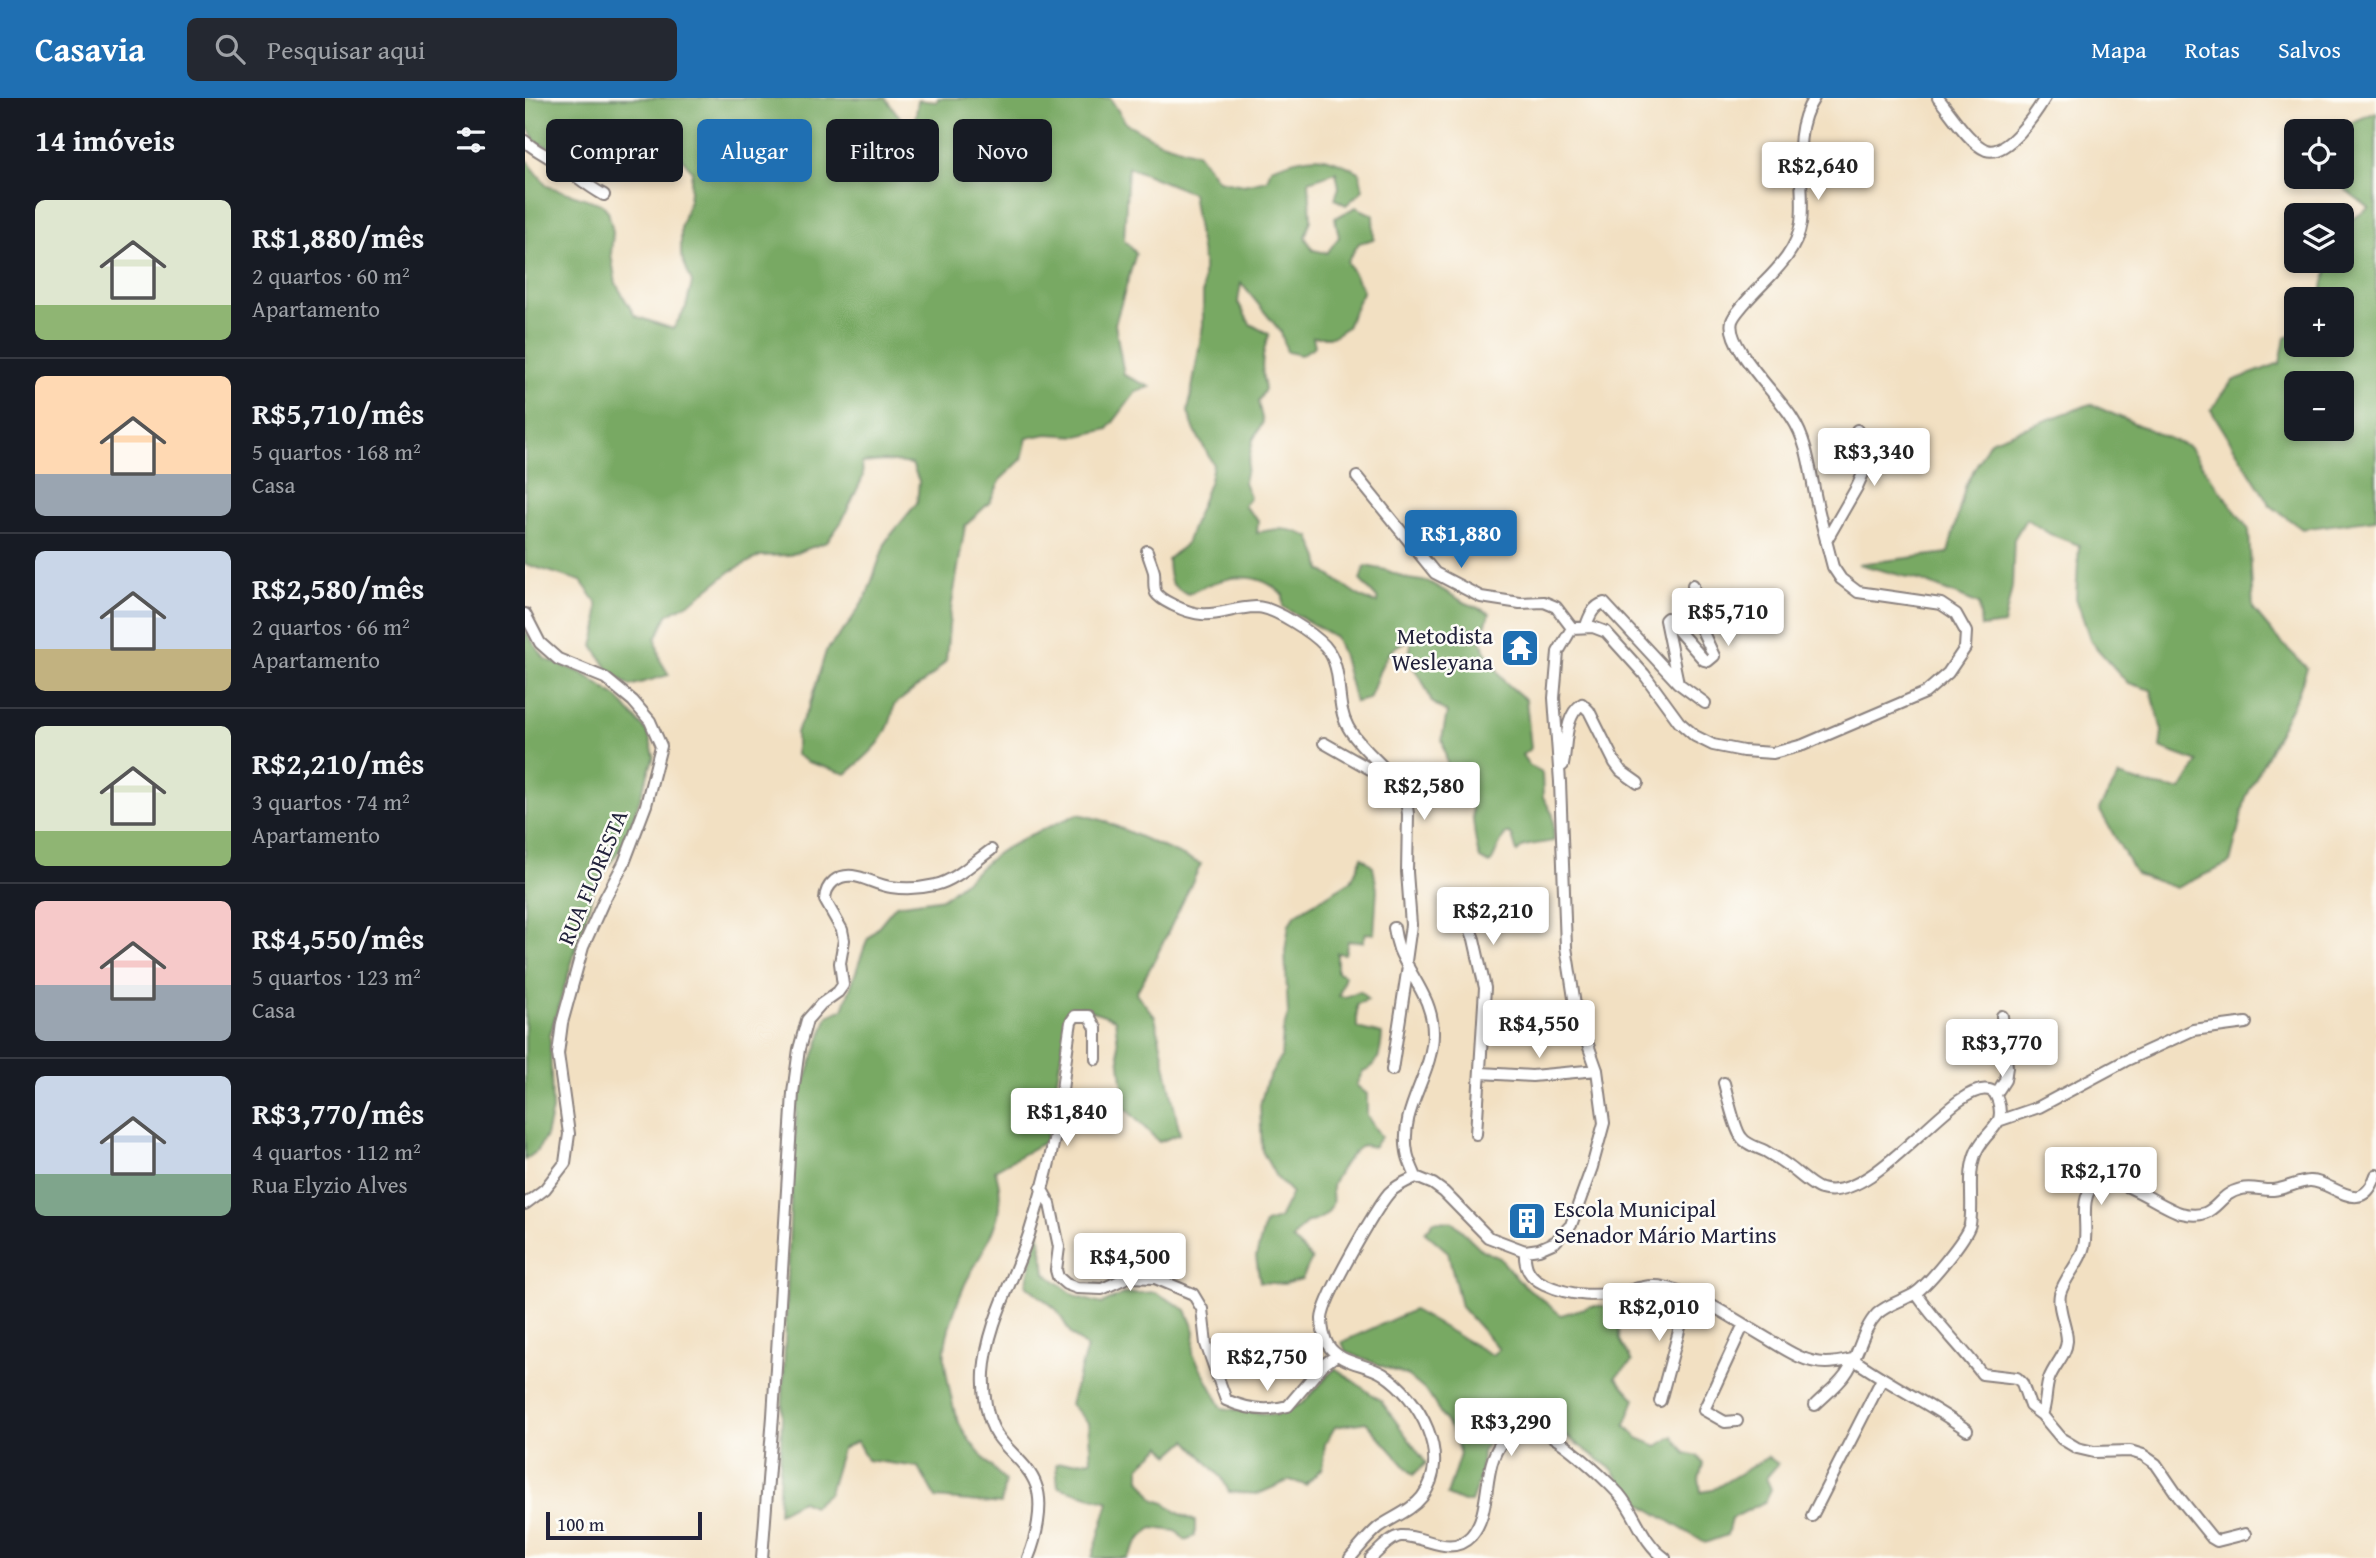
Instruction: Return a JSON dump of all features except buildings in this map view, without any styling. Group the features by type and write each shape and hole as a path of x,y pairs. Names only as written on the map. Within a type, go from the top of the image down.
{"street":[{"path":"1572,628 1587,626 1606,632 1644,674 1679,722 1695,736 1713,745 1773,753 1803,746 1925,693 1948,673 1965,648 1966,632 1956,614 1941,604 1858,592 1841,579 1833,567 1804,442 1787,410 1738,348 1731,332 1732,319 1770,279 1794,246 1801,225 1803,193 1801,125 1814,98"},
{"path":"1938,98 1983,149 1992,151 2005,146 2023,129 2045,98"},
{"path":"525,141 588,187 604,195"},
{"path":"1826,541 1870,458 1857,430"},
{"path":"1357,477 1435,573 1481,597 1520,603 1544,602 1556,607 1572,628"},
{"path":"1147,551 1154,573 1155,591 1162,599 1185,611 1213,615 1257,607 1271,610 1307,631 1324,646 1336,667 1348,728 1391,774 1400,788 1408,814 1407,872 1411,925 1392,1070"},
{"path":"1678,683 1665,620 1667,618 1704,660 1714,656 1699,624 1693,585"},
{"path":"1587,626 1593,611 1604,603 1678,683 1705,703"},
{"name":"RUA FLORESTA","path":"525,614 540,643 558,659 605,678 633,701 650,721 661,746 646,805 624,863 583,947 562,1023 558,1054 569,1134 565,1163 545,1189 525,1205"},
{"path":"1350,1558 1378,1528 1412,1507 1423,1496 1431,1479 1435,1459 1433,1441 1426,1424 1399,1387 1372,1368 1337,1356 1325,1338 1322,1319 1326,1302 1342,1271 1390,1193 1403,1182 1416,1177 1444,1192 1488,1237 1525,1251 1539,1249 1555,1242 1571,1225 1592,1167 1604,1123 1597,1070 1576,1011 1566,947 1554,698 1558,652 1572,628"},
{"path":"1560,782 1568,727 1573,711 1582,704 1589,711 1615,763 1638,783"},
{"path":"1324,743 1400,788"},
{"path":"762,1558 797,1060 807,1020 843,985 840,963 844,940 825,895 830,883 851,875 892,888 937,885 991,850"},
{"path":"1465,916 1474,939 1485,988 1476,1134"},
{"path":"1394,928 1400,951 1423,990 1431,1010 1433,1032 1423,1077 1407,1116 1407,1154 1416,1177"},
{"path":"1028,1558 1039,1498 1036,1484 996,1434 988,1411 984,1375 988,1343 1030,1231 1062,1092 1070,1022 1075,1016 1089,1016 1096,1028 1096,1059"},
{"path":"1996,1094 2005,1080 2007,1068 2002,1016"},
{"path":"1815,1405 1846,1374 1861,1339 1877,1315 1894,1302 1916,1293 1954,1252 1970,1225 1970,1187 1975,1154 1985,1135 2001,1120 2039,1107 2125,1061 2193,1030 2246,1023"},
{"path":"1481,1073 1532,1076 1597,1070"},
{"path":"1724,1083 1739,1137 1767,1152 1821,1189 1837,1191 1865,1180 1971,1093 1990,1090 1996,1094 2001,1120"},
{"path":"2042,1415 2047,1402 2049,1381 2065,1353 2067,1339 2059,1297 2063,1284 2077,1265 2084,1246 2087,1227 2086,1200 2091,1186 2101,1180 2111,1180 2164,1207 2200,1216 2239,1189 2274,1190 2316,1181 2354,1196 2365,1191 2376,1175"},
{"path":"1041,1188 1050,1204 1059,1247 1056,1270 1058,1277 1077,1288 1102,1289 1128,1276 1155,1278 1193,1294 1202,1309 1206,1344 1226,1400 1241,1407 1264,1409 1289,1406 1323,1365 1337,1356"},
{"path":"1525,1251 1524,1263 1529,1273 1539,1282 1576,1295 1597,1296 1644,1286 1661,1286 1689,1294 1809,1361 1828,1363 1853,1359 1967,1430"},
{"path":"1916,1293 1927,1310 1953,1337 1982,1374 2017,1378 2022,1383 2030,1406 2042,1415 2062,1439 2077,1448 2094,1452 2130,1451 2143,1455 2156,1464 2211,1538 2217,1541 2245,1534"},
{"path":"1660,1401 1689,1294"},
{"path":"1737,1421 1725,1422 1704,1410 1743,1326"},
{"path":"1812,1516 1882,1379"},
{"path":"1371,1558 1391,1540 1400,1536 1446,1548 1462,1544 1472,1536 1481,1516 1492,1460 1503,1440 1519,1429 1538,1429 1586,1462 1620,1496 1645,1539 1665,1558"}],"green space":[{"path":"525,98 885,98 901,119 826,119 826,182 939,182 939,119 914,119 918,100 937,102 938,98 1110,98 1126,123 1158,141 1197,153 1218,180 1243,185 1267,180 1271,168 1316,157 1335,161 1359,172 1363,190 1346,205 1335,199 1339,187 1336,172 1309,181 1311,220 1305,237 1313,250 1327,253 1339,237 1335,218 1356,207 1373,215 1374,239 1359,243 1347,262 1363,290 1347,327 1332,337 1313,337 1315,346 1301,355 1287,352 1281,332 1241,283 1238,302 1250,324 1269,334 1262,361 1265,389 1258,402 1263,422 1253,440 1244,482 1250,497 1244,506 1258,520 1257,533 1283,529 1310,537 1321,570 1364,598 1378,603 1377,598 1360,580 1365,566 1386,570 1408,579 1429,582 1490,613 1480,639 1505,682 1526,700 1531,748 1522,755 1529,765 1542,773 1543,797 1553,815 1554,841 1524,846 1517,852 1512,836 1507,833 1490,864 1480,859 1470,796 1448,792 1450,778 1442,738 1447,713 1432,702 1422,680 1408,660 1412,639 1401,643 1387,655 1369,699 1355,702 1335,637 1283,607 1283,595 1272,586 1261,580 1237,578 1212,583 1188,594 1173,585 1169,577 1168,559 1186,544 1210,480 1213,464 1188,412 1203,325 1203,262 1192,193 1128,167 1124,240 1136,253 1115,324 1124,375 1150,387 1136,392 1108,429 1078,436 1047,434 1027,438 1022,459 1001,479 990,502 965,526 950,615 946,661 932,676 894,705 888,727 871,752 846,774 808,762 796,755 796,732 809,707 826,651 848,625 866,597 886,541 917,503 919,481 912,464 884,461 862,463 863,477 842,521 827,542 790,555 760,556 731,571 694,600 667,615 656,639 660,660 669,675 630,686 609,671 593,646 598,627 597,603 581,581 525,564 525,158 547,186 602,204 608,211 613,232 611,254 616,284 635,316 673,329 686,307 692,283 681,255 681,226 689,201 692,171 683,160 683,119 546,119 546,146 536,142 525,123"},
{"path":"2376,112 2376,519 2302,529 2270,505 2211,410 2232,381 2280,363 2284,343 2284,357 2354,357 2354,287 2322,287 2327,273 2354,273 2354,218 2369,208 2345,189 2354,189 2354,122"},
{"path":"2090,404 2189,447 2249,530 2253,609 2307,668 2298,694 2246,797 2230,863 2176,888 2136,874 2099,809 2119,776 2181,790 2198,762 2160,748 2162,731 2151,690 2128,683 2091,642 2076,598 2079,545 2050,534 2026,519 2014,539 2012,587 2004,624 1981,627 1979,604 1922,581 1858,564 1948,553 1966,484 1990,441"},
{"path":"525,631 545,659 582,673 618,698 648,733 654,756 626,840 595,886 550,1035 552,1110 546,1136 537,1151 525,1160"},
{"path":"1078,814 1102,820 1201,864 1136,993 1155,1017 1180,1134 1159,1142 1125,1108 1115,1019 1082,1007 1069,1010 1046,1141 995,1170 1000,1201 998,1216 962,1291 946,1343 947,1376 957,1417 974,1446 1005,1481 1001,1504 936,1498 918,1467 867,1460 857,1441 842,1449 829,1493 813,1506 801,1501 778,1513 797,1103 828,1016 843,1009 867,940 896,905 944,898 999,852"},
{"path":"1362,857 1373,866 1377,889 1374,934 1366,933 1363,942 1348,941 1345,954 1337,953 1337,972 1345,975 1339,996 1345,997 1360,991 1368,1000 1357,1004 1357,1028 1382,1034 1376,1061 1373,1066 1363,1071 1356,1085 1367,1094 1367,1116 1381,1137 1373,1147 1363,1145 1350,1157 1333,1183 1332,1201 1328,1211 1319,1219 1307,1222 1292,1239 1312,1259 1302,1279 1284,1284 1260,1282 1256,1257 1265,1223 1279,1219 1292,1193 1276,1177 1262,1151 1260,1105 1266,1083 1281,1057 1283,1031 1288,1014 1285,951 1289,924 1296,914 1351,881"},
{"path":"1434,1221 1453,1222 1482,1250 1500,1258 1518,1280 1561,1315 1591,1306 1613,1306 1618,1319 1620,1340 1632,1362 1615,1377 1635,1399 1625,1425 1638,1438 1657,1446 1673,1436 1685,1453 1698,1456 1703,1464 1699,1479 1701,1492 1712,1490 1768,1457 1778,1464 1766,1478 1771,1489 1766,1501 1731,1519 1727,1535 1705,1543 1631,1498 1613,1470 1548,1423 1520,1419 1496,1430 1482,1452 1481,1475 1471,1502 1463,1502 1447,1495 1460,1454 1453,1433 1427,1392 1408,1376 1346,1352 1342,1342 1413,1310 1492,1355 1499,1349 1461,1307 1448,1252 1425,1232"},
{"path":"1039,1228 1045,1273 1077,1297 1102,1304 1123,1294 1155,1292 1186,1310 1195,1331 1193,1354 1222,1408 1277,1415 1303,1403 1335,1368 1381,1401 1426,1463 1413,1475 1366,1422 1335,1427 1325,1444 1322,1468 1306,1485 1290,1480 1258,1494 1229,1492 1222,1478 1187,1440 1170,1455 1162,1446 1140,1466 1140,1479 1155,1500 1195,1521 1195,1536 1185,1540 1176,1531 1152,1528 1138,1541 1127,1558 1092,1558 1109,1502 1058,1487 1056,1464 1091,1460 1088,1423 1070,1404 1087,1348 1071,1334 1057,1310 1026,1285"}],"place":[{"name":"Metodista Wesleyana","path":"1520,648"},
{"name":"Escola Municipal Senador Mário Martins","path":"1527,1221"}]}
